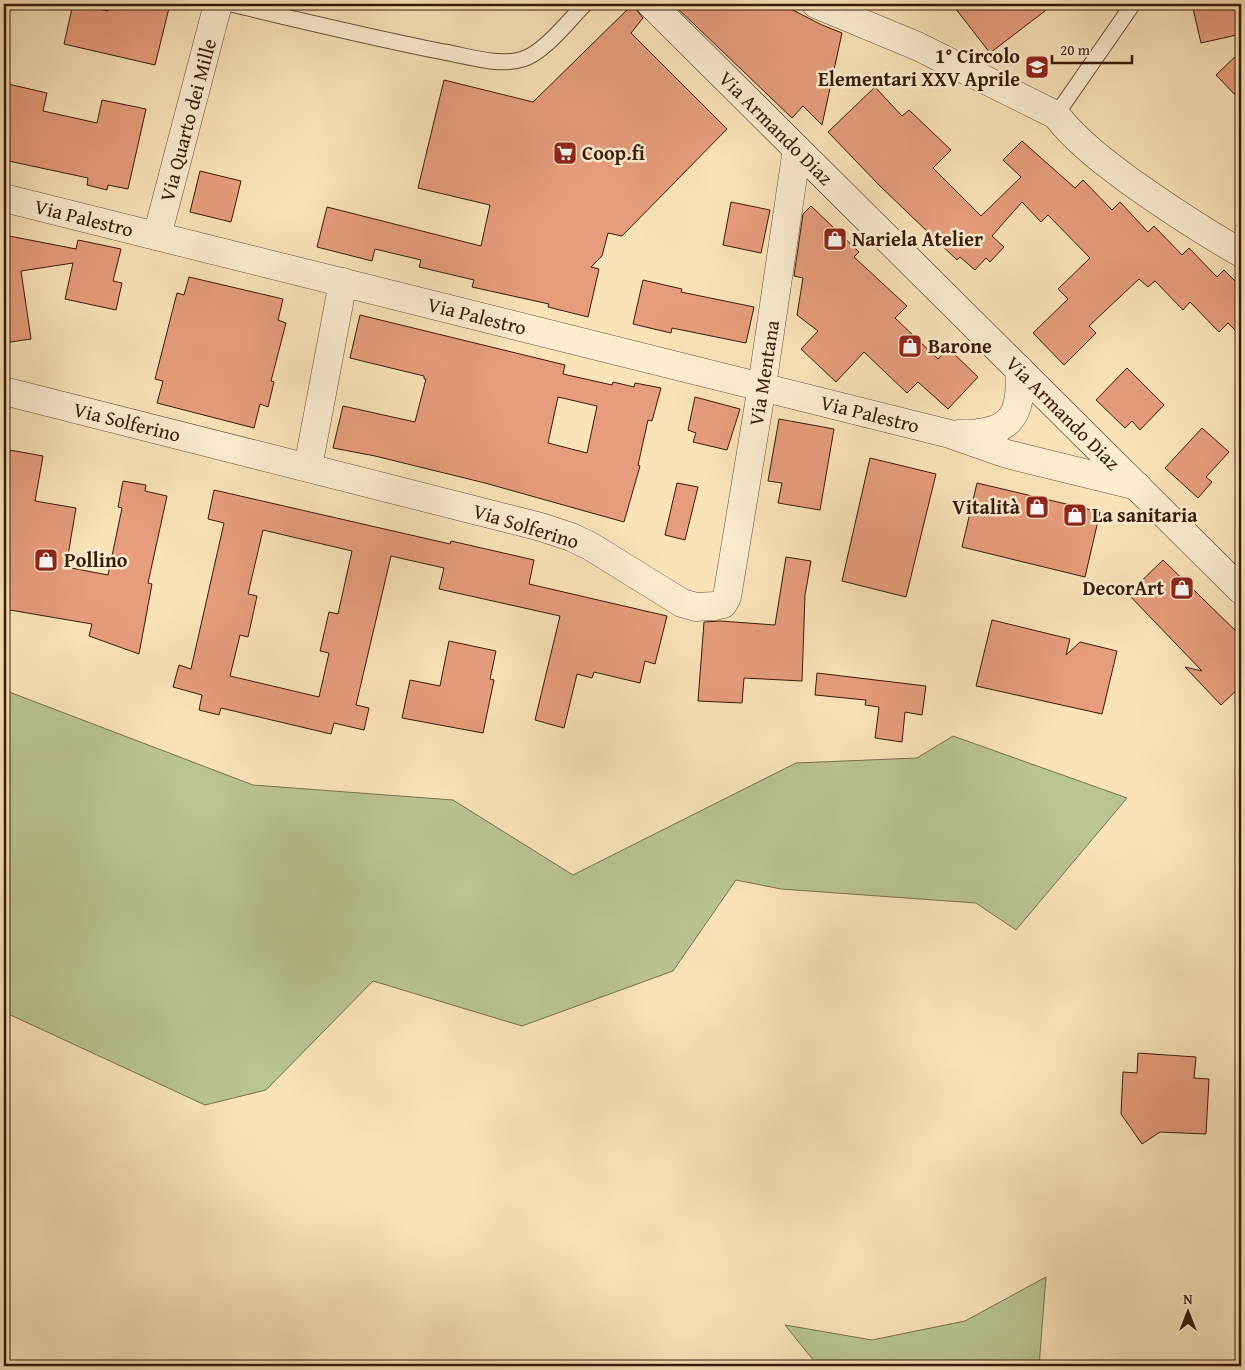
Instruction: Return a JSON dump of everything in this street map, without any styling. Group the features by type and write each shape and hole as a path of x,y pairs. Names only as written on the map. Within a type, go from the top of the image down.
{"street":[{"name":"Via Quarto dei Mille","path":"157,236 218,4"},
{"name":"Via Armando Diaz","path":"651,4 1241,590"},
{"path":"816,4 917,46 1056,115 1089,149 1124,177 1170,210 1241,252"},
{"name":"Via Mentana","path":"727,597 762,386 797,149"},
{"name":"Via Palestro","path":"4,198 762,386 950,434 1007,454 1137,486"},
{"path":"308,468 343,282"},
{"name":"Via Palestro","path":"950,434 988,432 1007,421 1018,403 1020,389 1019,369"},
{"name":"Via Solferino","path":"4,391 542,527 564,534 590,546 675,599 691,606 701,608 717,606 723,604 727,597"}],"lane":[{"path":"231,4 422,47 509,62 524,59 540,50 585,4"},
{"path":"1056,115 1133,4"}],"green space":[{"path":"4,690 253,785 453,800 573,875 796,763 917,758 953,736 1127,798 1016,930 976,903 781,889 736,880 673,971 522,1026 373,981 266,1090 205,1105 4,1012"},
{"path":"1046,1277 1039,1366 818,1366 785,1325 872,1340 965,1321"}],"building":[{"path":"73,4 108,11 110,4 170,4 155,65 64,44"},
{"name":"Coop.fi","path":"633,4 636,4 636,9 643,18 631,33 727,129 622,236 608,233 602,256 591,267 599,269 588,317 548,307 549,304 472,287 474,280 419,267 421,260 375,249 372,261 317,247 327,207 481,246 490,205 418,188 444,80 533,102"},
{"path":"673,4 781,4 842,33 822,125 803,106 792,118"},
{"path":"952,4 1054,4 990,53"},
{"path":"1192,4 1237,4 1241,34 1201,43"},
{"path":"1241,51 1241,101 1216,75"},
{"path":"8,84 47,93 43,111 97,123 102,100 146,109 128,189 108,185 107,190 87,185 88,178 4,160 4,106"},
{"path":"875,87 902,116 909,110 951,150 933,168 981,216 1021,177 1003,160 1022,141 1075,188 1083,180 1112,210 1120,202 1148,232 1154,226 1182,255 1189,248 1217,277 1224,270 1241,287 1241,336 1228,323 1219,332 1190,302 1183,310 1155,281 1148,287 1139,279 1089,326 1096,333 1064,365 1033,333 1068,299 1058,289 1090,258 1048,215 1041,222 1022,202 992,236 1004,247 990,262 986,258 975,270 960,257 957,260 880,186 828,132"},
{"path":"200,171 241,181 231,222 190,212"},
{"path":"731,202 770,210 761,253 723,245"},
{"path":"811,206 859,252 854,257 907,306 895,318 938,359 948,348 978,377 948,409 918,382 907,393 864,352 836,382 801,349 818,331 797,315 803,278 794,276 803,214"},
{"path":"4,235 76,249 78,240 121,249 113,281 122,283 116,310 65,299 73,263 21,271 31,339 4,343"},
{"path":"189,277 283,299 278,320 286,323 271,381 274,382 268,407 260,404 254,428 157,403 163,381 155,379 177,293 184,295"},
{"path":"643,280 682,289 681,292 754,307 746,343 672,328 671,333 633,324"},
{"path":"360,315 565,365 563,374 612,385 613,382 634,387 635,383 661,388 652,421 648,420 638,465 640,466 624,522 485,483 375,456 333,448 343,406 415,422 426,379 424,379 424,376 350,358","holes":["558,397 597,406 587,453 548,443"]},
{"path":"1127,368 1164,405 1140,430 1132,421 1125,428 1096,400"},
{"path":"695,397 740,409 727,450 693,442 696,433 688,430"},
{"path":"779,419 834,429 820,510 778,503 782,483 768,481"},
{"path":"1202,428 1229,452 1206,477 1212,482 1198,498 1165,468"},
{"path":"4,449 43,456 35,501 76,508 66,567 108,575 122,508 118,507 123,481 146,485 145,491 167,496 148,583 152,584 139,654 89,636 92,624 4,609"},
{"path":"870,458 936,474 906,597 842,581"},
{"path":"677,483 698,487 685,540 665,535"},
{"path":"977,483 1100,512 1085,577 962,547"},
{"path":"214,490 450,544 451,541 534,560 529,584 667,616 655,664 645,661 640,683 594,672 592,678 577,674 564,728 535,720 560,616 439,589 444,568 391,556 356,705 369,708 364,730 334,723 331,734 221,708 219,715 199,710 202,695 173,687 179,665 191,669 224,523 208,519","holes":["263,530 352,551 338,614 329,612 320,651 329,653 319,697 230,676 240,635 248,637 257,596 248,594"]},
{"path":"786,557 811,561 805,595 802,681 744,678 742,703 698,701 704,622 720,621 775,625"},
{"path":"1163,560 1241,636 1241,686 1221,705 1185,667 1202,671 1128,594"},
{"path":"992,620 1070,639 1066,655 1080,642 1117,651 1102,714 976,686"},
{"path":"449,641 496,651 490,679 494,680 483,733 402,718 410,680 440,686"},
{"path":"817,673 926,686 922,715 905,712 902,742 875,738 879,707 865,705 866,700 815,695"},
{"path":"1138,1053 1196,1057 1194,1078 1209,1079 1206,1134 1160,1132 1142,1144 1121,1114 1123,1072 1137,1073"}],"place":[{"name":"1° Circolo Elementari XXV Aprile","path":"1037,67"},
{"name":"Coop.fi","path":"565,153"},
{"name":"Nariela Atelier","path":"835,239"},
{"name":"Barone","path":"910,346"},
{"name":"Vitalità","path":"1037,507"},
{"name":"La sanitaria","path":"1075,515"},
{"name":"Pollino","path":"46,560"},
{"name":"DecorArt","path":"1182,588"}]}
